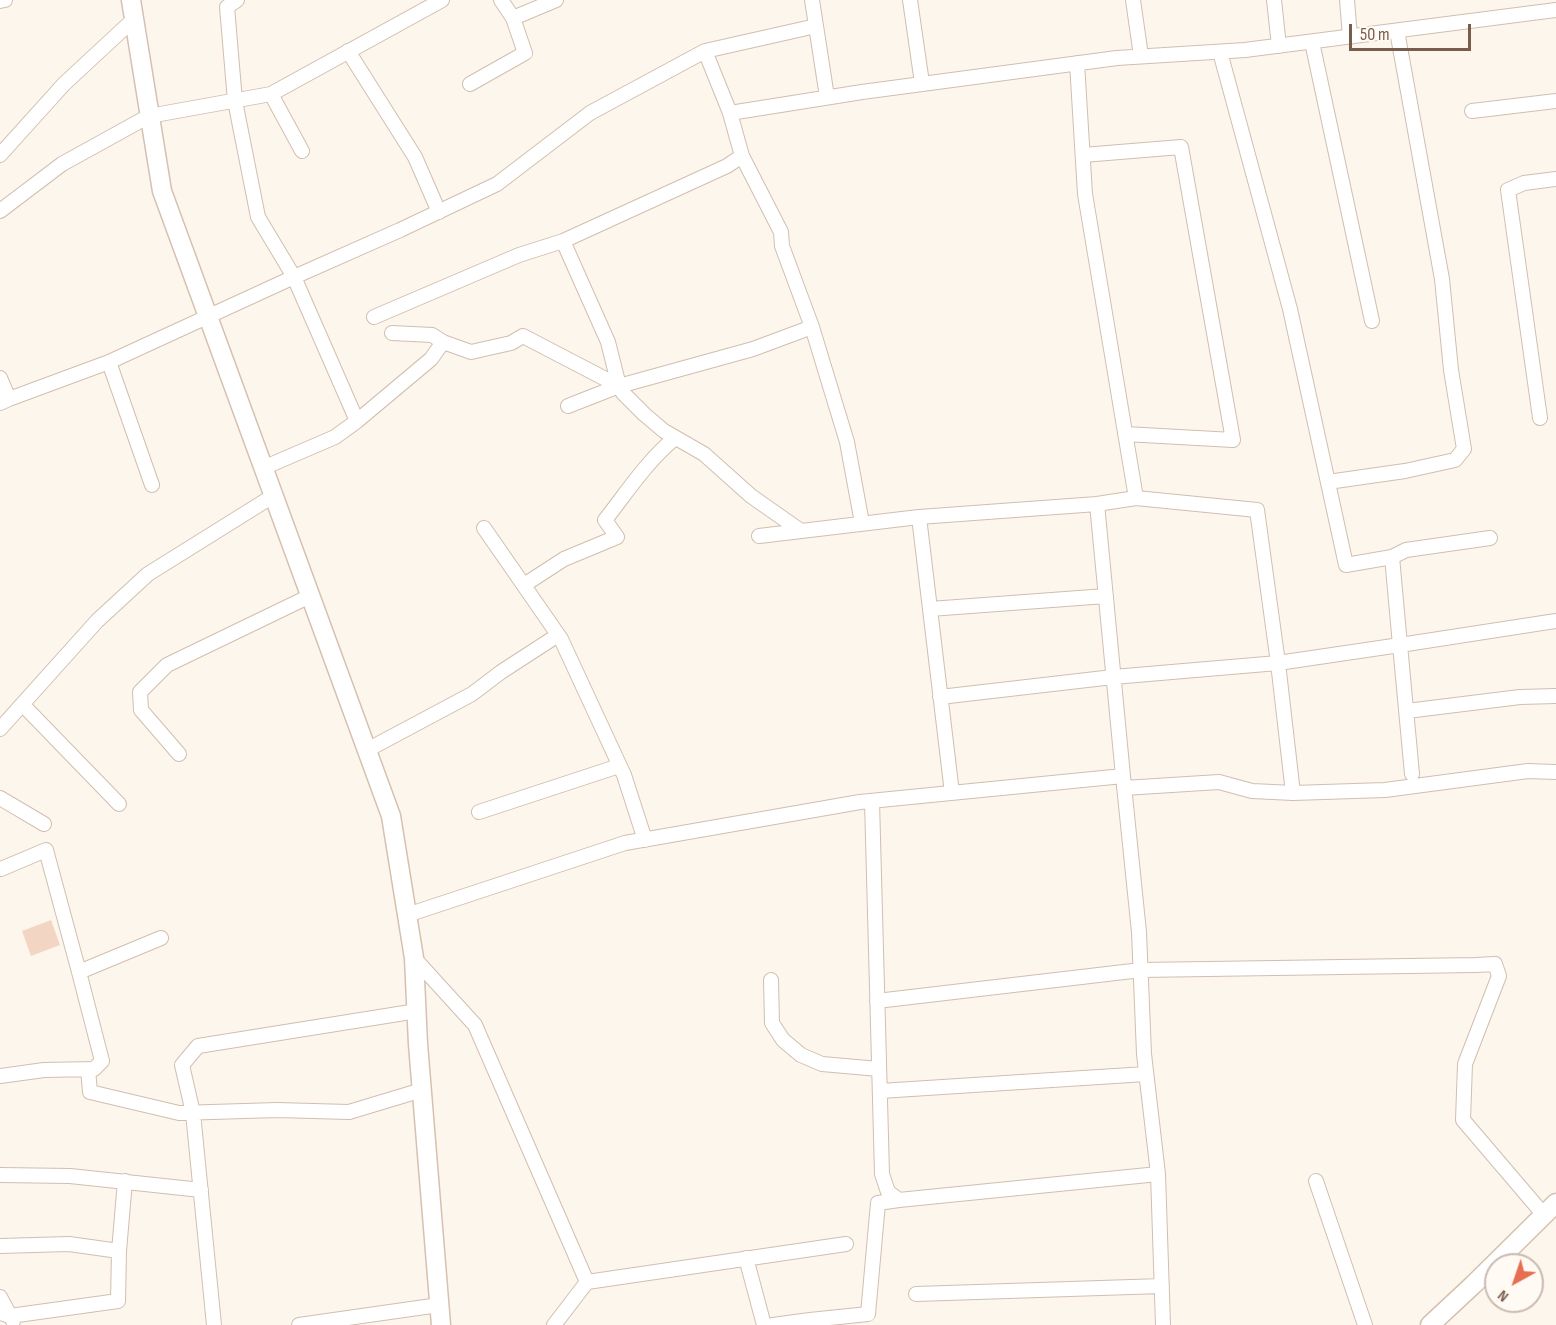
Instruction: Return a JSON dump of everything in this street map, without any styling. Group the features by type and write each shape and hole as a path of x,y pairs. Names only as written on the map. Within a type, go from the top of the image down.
{"street":[{"path":"0,1 4,0"},
{"path":"131,0 162,191 391,816 414,958 441,1325"},
{"path":"237,0 227,7 235,101 258,217 294,277 357,421"},
{"path":"0,211 62,164 149,116 271,94 442,0"},
{"path":"470,84 525,53 513,18 501,0"},
{"path":"513,18 556,0"},
{"path":"812,0 827,98"},
{"path":"909,0 922,84"},
{"path":"1133,0 1141,56"},
{"path":"1274,0 1279,46"},
{"path":"1347,0 1350,37"},
{"path":"730,113 1077,63 1141,56 1245,50 1556,10"},
{"path":"0,155 64,84 134,19"},
{"path":"0,378 4,401 109,362 497,184 590,113 705,51 816,26"},
{"path":"1328,482 1405,471 1455,460 1464,449 1450,370 1442,279 1397,31"},
{"path":"1312,42 1372,321"},
{"path":"348,51 415,157 439,212"},
{"path":"705,51 730,113 742,156 781,232 782,246 812,327 847,442 862,524"},
{"path":"1220,52 1290,309 1346,564 1392,557 1406,550 1490,538"},
{"path":"1077,63 1086,194 1136,498"},
{"path":"271,94 302,151"},
{"path":"1472,111 1556,101"},
{"path":"1083,156 1181,147 1233,440 1125,434"},
{"path":"374,317 519,255 563,241 727,166 742,156"},
{"path":"1539,418 1508,190 1524,183 1556,179"},
{"path":"563,241 608,342 619,386 628,399 675,438 704,454 751,496 801,531"},
{"path":"568,406 619,386 753,349 812,327"},
{"path":"392,333 432,335 443,342 471,352 511,343 523,336 619,386"},
{"path":"263,468 335,437 431,359 443,342"},
{"path":"109,362 152,484"},
{"path":"524,585 564,559 617,537 605,520 663,448 675,438"},
{"path":"0,729 97,621 148,574 273,496"},
{"path":"759,536 918,517 1097,504 1136,498 1257,510 1293,793"},
{"path":"1097,504 1139,932 1144,1054 1158,1174 1163,1325"},
{"path":"918,517 952,793"},
{"path":"484,528 558,635 619,766 645,840"},
{"path":"1392,557 1412,774"},
{"path":"179,754 141,710 140,692 167,665 310,596"},
{"path":"930,609 1106,596"},
{"path":"940,697 1113,677 1278,663 1556,621"},
{"path":"367,750 472,694 558,635"},
{"path":"1407,711 1520,697 1556,696"},
{"path":"23,705 119,804"},
{"path":"479,812 619,766"},
{"path":"407,915 624,843 872,801 952,793 1123,782 1219,782 1252,791 1293,793 1385,790 1528,771 1556,772"},
{"path":"0,798 44,824"},
{"path":"872,801 882,1174 888,1192 899,1200"},
{"path":"0,869 46,850 102,1061 94,1069 44,1070 0,1076"},
{"path":"79,972 161,938"},
{"path":"414,958 476,1025 587,1282"},
{"path":"877,1001 1141,970 1496,963 1498,976 1465,1065 1463,1120 1550,1209 1430,1325"},
{"path":"771,980 772,1023 783,1040 801,1055 822,1064 879,1069"},
{"path":"214,1325 193,1113 182,1065 198,1046 417,1011"},
{"path":"88,1069 90,1092 179,1113 277,1110 349,1112 422,1090"},
{"path":"880,1091 1146,1074"},
{"path":"773,1325 810,1323 867,1314 878,1203 1158,1174"},
{"path":"0,1175 70,1176 201,1190"},
{"path":"0,1297 8,1318 117,1301 125,1181"},
{"path":"1316,1181 1365,1325"},
{"path":"0,1246 69,1244 119,1251"},
{"path":"554,1325 587,1282 846,1244"},
{"path":"746,1258 764,1325"},
{"path":"916,1294 1162,1286"},
{"path":"299,1325 439,1305"}],"building":[{"path":"51,920 60,945 31,956 22,931"}]}
